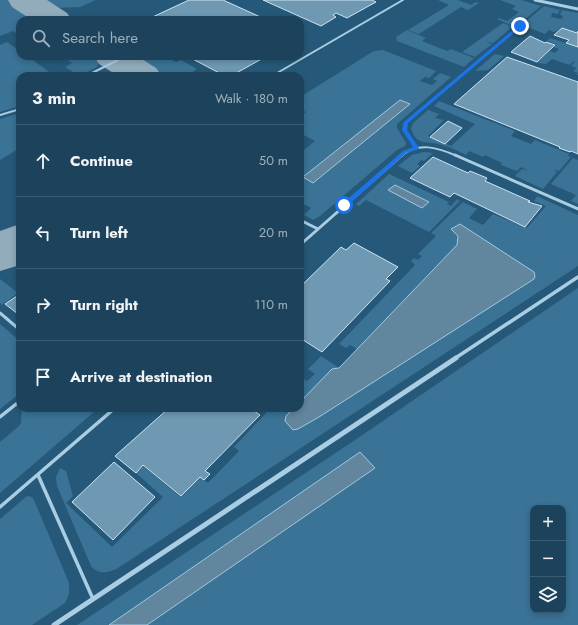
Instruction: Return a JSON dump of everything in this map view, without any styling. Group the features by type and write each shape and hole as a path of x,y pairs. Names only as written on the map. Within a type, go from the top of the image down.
{"street":[{"path":"535,0 576,9"},
{"path":"54,625 212,522 578,277"}],"lane":[{"path":"304,57 403,0"},
{"path":"576,9 578,5"},
{"path":"416,148 404,130 406,123 520,26"},
{"path":"94,72 118,60"},
{"path":"279,72 300,60"},
{"path":"0,115 16,110"},
{"path":"304,241 405,152 416,148 440,148 578,209"},
{"path":"304,222 318,229"},
{"path":"0,313 16,327"},
{"path":"0,417 16,404"},
{"path":"0,508 109,412"},
{"path":"38,475 93,599"}],"shaded area":[{"path":"0,0 9,0 34,16 16,16 16,33 13,31 0,36"},
{"path":"40,0 96,0 80,7 52,8"},
{"path":"438,0 458,0 471,5 475,2 479,3 468,10 461,7 419,34 408,30 449,5"},
{"path":"500,0 521,0 541,6 519,24 513,26 497,19 499,18 507,21 519,12 512,9 516,6"},
{"path":"544,6 560,10 558,14 552,13 551,17 562,19 563,16 560,15 562,10 578,13 578,31 576,32 562,28 554,32 549,30 545,34 522,25"},
{"path":"503,23 512,27 493,43 485,41 492,44 475,57 462,52"},
{"path":"407,30 426,38 422,41 447,51 451,49 474,58 464,67 397,41 396,37"},
{"path":"550,38 578,47 578,73 573,71 577,68 571,66 575,62 574,61 569,65 552,59 546,64 537,63 550,51 555,53 559,49 554,47 556,44 547,41"},
{"path":"7,42 16,48 16,60 33,60 49,72 16,72 16,107 0,112 0,45"},
{"path":"383,50 436,71 429,78 425,77 420,81 432,85 437,81 433,79 440,73 451,77 397,124 397,128 406,143 405,146 397,150 320,216 313,220 304,215 311,208 304,204 304,150 315,141 304,135 304,113 306,112 304,111 304,95 374,51"},
{"path":"495,54 504,56 488,70 475,71"},
{"path":"67,60 99,60 97,67 87,72 73,72 65,67 72,63"},
{"path":"135,60 172,60 176,62 181,60 197,69 193,71 195,72 155,72"},
{"path":"400,100 410,104 313,183 304,176"},
{"path":"439,101 515,131 511,136 531,144 535,140 569,154 568,156 571,157 559,171 553,169 557,172 543,189 515,176 522,169 529,171 521,167 517,171 501,165 502,163 485,155 483,157 469,151 466,155 445,146 423,142 416,138 411,128 413,123 428,110 439,114 435,118 444,120 428,136 451,146 475,124 434,106"},
{"path":"16,114 16,150 0,160 0,119"},
{"path":"424,152 433,153 424,161 421,160 417,164 420,166 412,173 398,166 412,155"},
{"path":"573,158 578,160 578,204 571,201 576,195 551,184"},
{"path":"389,174 449,202 447,204 451,206 457,199 460,201 429,232 366,200 359,206 356,204"},
{"path":"395,185 429,202 422,208 388,190"},
{"path":"537,196 578,215 578,266 118,568 111,571 100,572 91,566 57,486 56,477 60,468 66,471 73,496 66,503 112,547 163,497 136,473 143,466 181,497 200,477 208,483 239,451 234,447 267,412 290,412 286,416 298,429 534,279 456,233 459,239 457,245 357,349 350,345 346,348 339,344 415,265 411,261 414,258 418,260 422,256 418,254 436,236 431,233 463,202 477,209 469,218 483,225 493,214 527,228 546,206 534,201"},
{"path":"460,224 534,272 534,279 319,417 298,429 293,430 285,421 286,416 290,412 304,412 304,398 332,369 339,368 457,245 458,236 451,229"},
{"path":"0,279 16,291 16,294 2,305 0,303"},
{"path":"578,288 578,625 147,625 374,468 360,452 109,625 77,625 352,442"},
{"path":"0,324 16,338 16,396 0,409"},
{"path":"321,356 339,368 304,399 304,379 307,381 315,374 308,369"},
{"path":"22,412 94,412 0,493 0,442 21,423"},
{"path":"360,452 375,468 147,625 109,625"},
{"path":"27,496 32,497 34,500 69,583 69,594 65,603 32,625 0,625 0,519"}],"building":[{"path":"189,0 223,0 258,16 155,16"},
{"path":"263,0 372,0 376,2 347,18 336,13 333,15 336,17 321,26 304,18 304,16 299,16"},
{"path":"562,28 577,33 578,31 578,47 566,43 569,40 554,35"},
{"path":"530,36 545,43 555,45 537,62 511,52"},
{"path":"507,57 578,82 578,154 559,148 560,147 454,104"},
{"path":"195,60 260,60 238,72 217,72"},
{"path":"448,121 462,128 445,144 430,137"},
{"path":"433,157 468,173 470,171 487,178 485,181 530,201 528,202 542,206 525,227 454,193 450,197 410,178"},
{"path":"354,243 398,267 386,279 390,281 322,352 304,341 304,283 341,247 346,250"},
{"path":"16,297 16,312 5,304"},
{"path":"164,412 256,412 260,415 205,471 210,474 204,480 200,477 181,496 143,465 136,473 115,456"},
{"path":"114,462 155,497 113,540 72,502"}],"taxiway":[{"path":"24,0 49,16"},
{"path":"118,60 137,72"},
{"path":"0,254 16,244"}],"route":[{"path":"344,205 405,152 416,148 404,130 406,123 520,26"}]}
